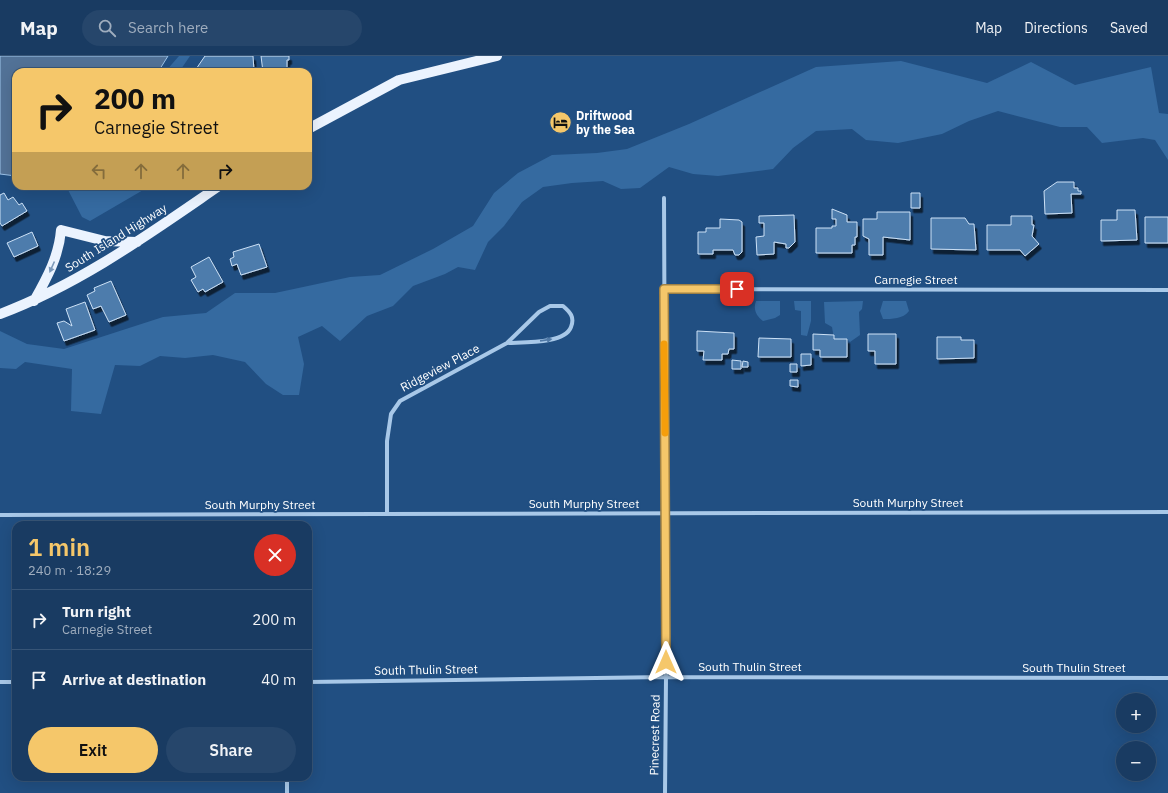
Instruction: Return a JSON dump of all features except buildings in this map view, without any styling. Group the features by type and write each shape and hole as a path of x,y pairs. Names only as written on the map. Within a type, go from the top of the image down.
{"main road":[{"path":"312,127 399,80 497,56"},
{"name":"South Island Highway","path":"0,314 34,301 91,271 213,190"},
{"path":"34,301 56,257 60,243 61,230 105,241 136,242"}],"street":[{"name":"Pinecrest Road","path":"664,198 666,677 664,793"},
{"name":"Carnegie Street","path":"664,289 1168,290"},
{"name":"Ridgeview Place","path":"387,514 387,441 391,414 400,401 508,343 539,312 550,306 563,306 571,313 573,322 570,331 561,338 508,343"},
{"name":"South Murphy Street","path":"0,515 1168,512"},
{"name":"South Thulin Street","path":"312,682 666,677 1168,678"},
{"path":"0,682 12,682"},
{"path":"287,781 287,793"}],"shaded area":[{"path":"0,56 168,56 160,68 12,68 12,176 0,174"},
{"path":"179,56 190,56 182,68 168,68"},
{"path":"901,61 987,83 1031,62 1075,85 1151,67 1159,113 1168,114 1168,160 1155,140 1143,138 1102,143 1087,127 1060,127 998,111 969,121 942,134 898,143 866,140 852,129 816,131 793,148 773,169 718,176 693,174 669,167 640,188 621,189 603,181 543,187 522,202 504,226 488,242 475,270 458,267 445,274 413,286 393,306 367,316 340,341 322,326 298,337 304,364 299,395 283,395 266,384 245,362 213,355 185,358 160,356 140,366 115,365 101,414 71,411 72,369 25,362 16,369 0,368 0,331 27,344 64,349 163,317 206,313 235,293 275,293 350,277 380,275 433,249 473,226 494,193 518,173 552,155 597,153 627,149 689,124 816,67"},
{"path":"68,190 143,190 90,221 82,217"},
{"path":"756,301 780,301 780,315 763,321 756,312"},
{"path":"794,301 811,301 811,321 807,336 801,335 801,311 795,310"},
{"path":"863,301 862,309 859,312 860,335 850,342 847,339 834,339 832,327 825,323 824,302"},
{"path":"883,301 906,301 909,311 901,317 894,319 883,319 880,311"}],"slow traffic":[{"path":"664,344 665,433"}],"place":[{"name":"Driftwood by the Sea","path":"560,123"}],"route":[{"path":"666,662 664,289 737,289"}]}
